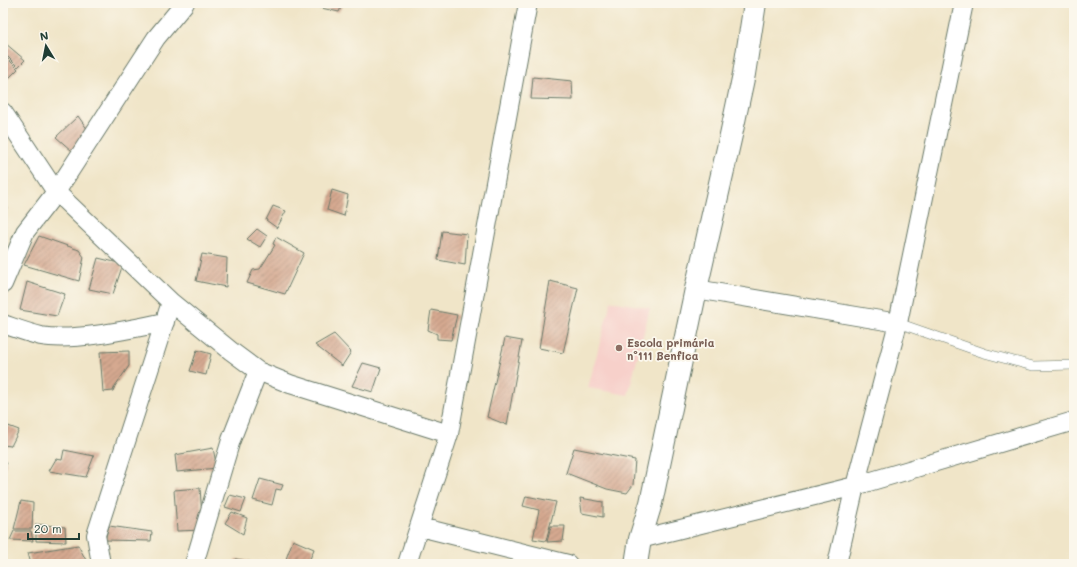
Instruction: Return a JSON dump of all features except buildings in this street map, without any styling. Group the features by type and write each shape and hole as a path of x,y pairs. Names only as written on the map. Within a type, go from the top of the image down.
{"main road":[{"path":"636,564 640,539 651,503 696,289 744,74 755,3"}],"street":[{"path":"3,284 25,232 56,192 156,38 185,3"},
{"path":"407,564 449,434 528,3"},
{"path":"837,564 855,486 898,323 964,3"},
{"path":"3,112 56,192 171,302 258,371 290,384 449,434"},
{"path":"696,289 898,323"},
{"path":"101,564 96,535 171,302"},
{"path":"3,324 41,336 62,338 129,330 165,322"},
{"path":"194,564 231,440 258,371"},
{"path":"640,539 855,486 1074,421"},
{"path":"420,527 568,564"}],"lane":[{"path":"898,323 984,353 1033,366 1074,365"}],"shaded area":[{"name":"Escola primária n°111 Benfica","path":"611,301 650,308 628,395 588,388"}],"place":[{"name":"Escola primária n°111 Benfica","path":"619,348"}]}
